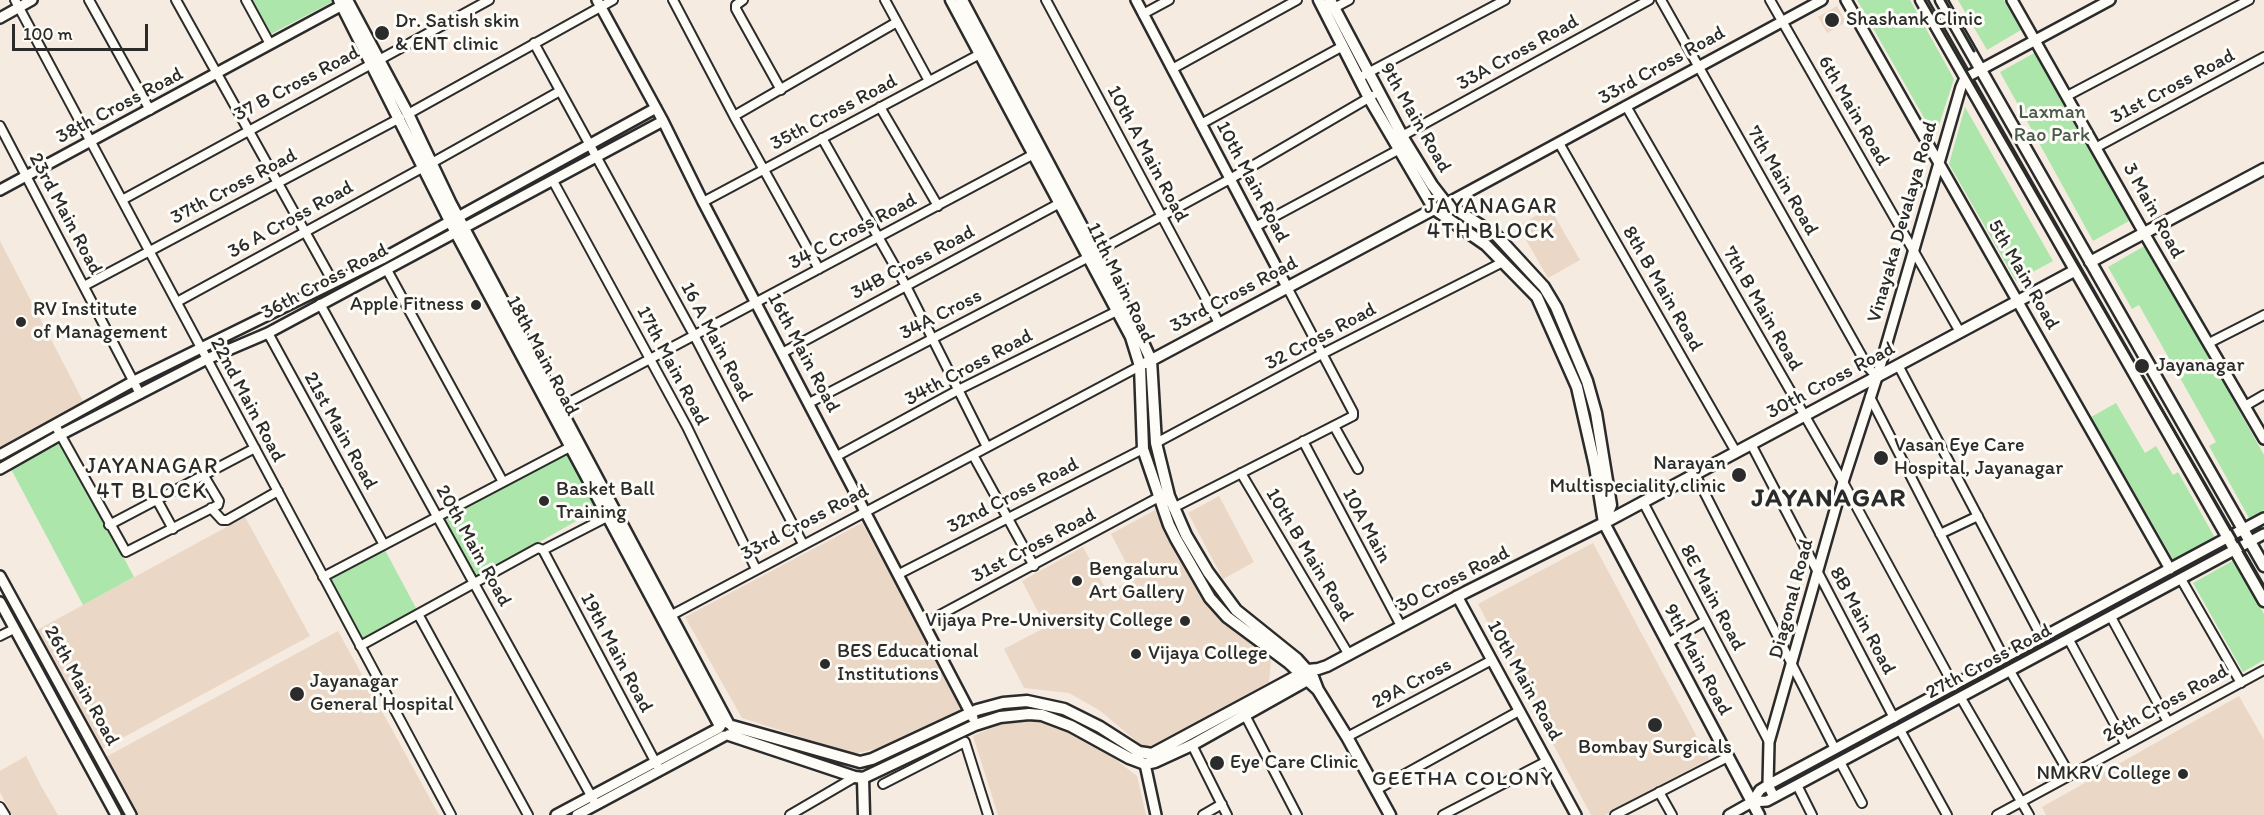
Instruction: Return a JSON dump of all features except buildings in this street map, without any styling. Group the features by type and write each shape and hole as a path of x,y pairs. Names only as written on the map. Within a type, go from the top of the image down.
{"main road":[{"name":"11th Main Road","path":"951,0 1060,203 1151,360 1156,443 1173,508 1197,554 1236,610 1310,674"},
{"name":"11th Main Road","path":"962,0 1092,255 1131,337 1140,366 1143,449 1172,532 1210,598 1227,617 1310,674"},
{"name":"9th Main Road","path":"1319,0 1343,46 1364,75"},
{"path":"1921,0 2264,601"},
{"path":"1941,0 2264,566"},
{"name":"18th Main Road","path":"345,1 404,116 426,166 560,407 612,515 725,729"},
{"name":"9th Main Road","path":"1332,4 1398,150 1434,209 1486,245 1537,297 1573,379 1584,413 1604,523 1759,815"},
{"name":"9th Main Road","path":"1374,95 1446,203 1497,237 1544,287 1556,307 1587,381 1596,413 1611,506 1604,523"},
{"path":"2090,262 2264,169"},
{"name":"33rd Cross Road","path":"1140,366 1434,209"},
{"name":"18th Main Road","path":"460,230 570,447 612,515"},
{"name":"30th Cross Road","path":"1604,523 2074,271"},
{"name":"30 Cross Road","path":"1310,674 1457,596 1604,523"},
{"path":"1310,674 1390,815"},
{"path":"725,729 860,762 872,759 971,712 1013,701 1042,703 1084,719 1138,752 1152,754 1310,674"},
{"path":"725,729 859,777 892,766 975,725 1015,714 1042,715 1071,726 1129,758 1145,764 1166,758 1192,745 1245,716 1310,674"},
{"path":"859,777 864,815"}],"street":[{"path":"0,18 17,4 32,0"},
{"path":"89,0 150,110"},
{"path":"176,0 333,282"},
{"path":"246,0 270,44"},
{"name":"37 B Cross Road","path":"122,200 489,0"},
{"name":"37th Cross Road","path":"84,286 404,116 534,43 599,3 613,0"},
{"path":"673,0 734,117 819,269"},
{"path":"743,0 736,5 736,9 780,90"},
{"path":"885,0 929,81"},
{"name":"10th A Main Road","path":"1046,0 1219,323"},
{"name":"10th Main Road","path":"1136,0 1353,412 1352,417 1334,426"},
{"path":"1143,14 1169,0"},
{"path":"1172,69 1297,0"},
{"path":"1332,4 1349,0"},
{"name":"33A Cross Road","path":"1402,136 1649,0"},
{"name":"7th Main Road","path":"1660,0 1868,367 1877,377"},
{"name":"6th Main Road","path":"1770,0 1960,332"},
{"name":"33rd Cross Road","path":"1434,209 1822,0"},
{"name":"5th Main Road","path":"1846,0 2170,569"},
{"name":"3 Main Road","path":"2012,0 2264,439"},
{"path":"1965,78 2110,0"},
{"path":"2067,96 2249,0"},
{"name":"38th Cross Road","path":"0,190 216,75 345,1"},
{"path":"1364,75 1501,1"},
{"name":"16th Main Road","path":"599,3 925,623 971,712 975,725"},
{"name":"22nd Main Road","path":"17,4 450,815"},
{"path":"734,117 897,22"},
{"path":"534,43 590,145"},
{"path":"1201,124 1343,46"},
{"name":"35th Cross Road","path":"703,202 980,54"},
{"name":"31st Cross Road","path":"2097,147 2264,57"},
{"name":"Vinayaka Devalaya Road","path":"1877,377 1965,78"},
{"name":"36 A Cross Road","path":"177,302 560,91"},
{"path":"1092,255 1230,179 1374,95"},
{"name":"7th B Main Road","path":"1626,106 1843,482 1954,686"},
{"path":"880,107 938,206"},
{"name":"36th Cross Road","path":"0,455 134,381 382,259 656,108"},
{"name":"36th Cross Road","path":"0,469 60,435 207,360 268,333 663,121"},
{"name":"23rd Main Road","path":"0,126 140,394"},
{"path":"822,138 906,286 960,389 987,447"},
{"name":"8th B Main Road","path":"1559,143 1736,452"},
{"name":"16 A Main Road","path":"590,145 694,335 804,544"},
{"path":"1255,227 1398,150"},
{"name":"34 C Cross Road","path":"560,407 1034,154"},
{"name":"17th Main Road","path":"553,181 687,427 756,569"},
{"name":"34B Cross Road","path":"782,353 1060,203"},
{"name":"34A Cross","path":"809,404 1092,255"},
{"name":"32 Cross Road","path":"1156,443 1322,354 1503,262"},
{"path":"387,270 503,482"},
{"name":"20th Main Road","path":"320,304 594,800"},
{"name":"34th Cross Road","path":"837,456 960,389 1117,311"},
{"path":"2209,343 2264,315"},
{"name":"21st Main Road","path":"268,333 384,545"},
{"path":"1898,365 2042,638"},
{"name":"33rd Cross Road","path":"667,618 1140,366"},
{"name":"Diagonal Road","path":"1774,797 1768,785 1769,742 1843,482 1877,377"},
{"path":"2245,405 2264,395"},
{"path":"1870,397 2004,658"},
{"path":"55,425 126,552 218,505 219,501 204,476"},
{"path":"1173,508 1334,426 1358,469"},
{"name":"10A Main","path":"1303,441 1401,626"},
{"name":"8B Main Road","path":"1750,444 1894,718"},
{"path":"323,577 570,447"},
{"path":"109,525 255,448"},
{"name":"32nd Cross Road","path":"899,574 1143,449"},
{"path":"973,455 1034,566"},
{"name":"10th B Main Road","path":"1241,473 1349,654"},
{"path":"1695,474 1835,748"},
{"path":"211,508 222,520 227,520 278,492"},
{"name":"31st Cross Road","path":"925,623 1159,497"},
{"path":"157,500 173,529"},
{"name":"8E Main Road","path":"1643,502 1769,742"},
{"path":"360,646 537,548 543,550 612,515"},
{"path":"1940,534 1978,516"},
{"name":"27th Cross Road","path":"1752,802 1760,790 1768,785 2264,518"},
{"name":"27th Cross Road","path":"1729,815 1752,802 1767,801 2264,534"},
{"name":"19th Main Road","path":"543,550 657,767"},
{"name":"26th Main Road","path":"0,576 131,815"},
{"path":"2181,579 2241,683"},
{"name":"10th Main Road","path":"1457,596 1547,761 1572,814"},
{"name":"26th Main Road","path":"0,602 116,815"},
{"path":"418,614 528,815"},
{"path":"2111,617 2168,722"},
{"path":"1668,643 1706,621"},
{"path":"0,636 14,629"},
{"path":"2069,640 2127,745"},
{"name":"29A Cross","path":"1347,737 1492,660"},
{"name":"26th Cross Road","path":"1997,815 2264,670"},
{"path":"2010,671 2070,775"},
{"path":"1961,698 2029,815"},
{"path":"1376,789 1520,711"},
{"path":"1245,716 1297,815"},
{"path":"556,815 594,800 725,729"},
{"path":"1900,730 1947,815"},
{"path":"883,784 965,742 988,815"},
{"path":"1192,745 1227,815"},
{"path":"1615,815 1728,757"},
{"path":"1443,815 1547,761"},
{"path":"1840,762 1862,802"},
{"path":"1145,764 1156,815"},
{"path":"794,814 859,777"},
{"path":"1797,785 1812,815"},
{"path":"1659,792 1671,815"},
{"path":"577,815 594,800"},
{"path":"1203,815 1222,804"},
{"path":"0,807 4,815"}],"shaded area":[{"name":"Shashank Clinic","path":"1837,6 1846,22 1827,33 1818,17"},
{"path":"1550,208 1580,260 1548,278 1518,226"},
{"name":"RV Institute of Management","path":"0,241 84,403 0,450"},
{"path":"1219,496 1254,562 1223,579 1188,513"},
{"name":"Vijaya College","path":"1155,510 1191,580 1204,598 1230,627 1271,660 1269,682 1146,749 1099,710 1069,693 1024,688 1004,649 1046,627 1022,581 1083,547 1108,593 1134,578 1111,534"},
{"path":"245,517 310,636 102,749 37,630"},
{"name":"BES Educational Institutions","path":"862,523 965,710 892,745 854,754 742,718 685,617"},
{"path":"1593,543 1709,759 1605,815 1591,815 1478,604"},
{"name":"Jayanagar General Hospital","path":"338,631 439,815 134,815 104,758"},
{"name":"NMKRV College","path":"2239,696 2264,740 2264,815 2046,815 2042,807"},
{"path":"1012,719 1030,719 1063,727 1107,753 1137,776 1146,815 998,815 973,736"},
{"path":"26,756 58,815 12,815 0,792 0,771"}],"green space":[{"path":"253,0 331,0 332,2 271,34"},
{"path":"1857,0 1910,0 1954,79 1935,137"},
{"name":"Laxman Rao Park","path":"1958,0 2004,0 2021,30 1987,50"},
{"name":"Laxman Rao Park","path":"2036,52 2129,221 2093,241 2000,72"},
{"name":"Laxman Rao Park","path":"1965,107 2053,261 2016,281 1949,164"},
{"path":"2146,245 2264,455 2264,510 2249,518 2209,446 2216,442 2139,305 2132,309 2108,267"},
{"path":"2116,403 2145,453 2156,446 2173,475 2178,472 2215,538 2174,561 2091,417"},
{"path":"62,442 134,577 83,605 11,469"},
{"path":"571,451 601,507 476,578 445,519"},
{"path":"385,550 417,610 362,641 329,580"},
{"path":"2234,560 2264,614 2264,660 2243,672 2193,583"}],"railway":[{"path":"1925,0 2264,586"},
{"path":"1945,0 1974,51"}],"place":[{"name":"Shashank Clinic","path":"1832,20"},
{"name":"Dr. Satish skin & ENT clinic","path":"382,33"},
{"name":"Apple Fitness","path":"476,305"},
{"name":"RV Institute of Management","path":"21,322"},
{"name":"Jayanagar","path":"2142,366"},
{"name":"Vasan Eye Care Hospital, Jayanagar","path":"1881,458"},
{"name":"Narayan Multispeciality clinic","path":"1739,475"},
{"name":"Basket Ball Training","path":"544,501"},
{"name":"Bengaluru Art Gallery","path":"1077,581"},
{"name":"Vijaya Pre-University College","path":"1185,621"},
{"name":"Vijaya College","path":"1136,654"},
{"name":"BES Educational Institutions","path":"825,664"},
{"name":"Jayanagar General Hospital","path":"297,694"},
{"name":"Bombay Surgicals","path":"1655,725"},
{"name":"Eye Care Clinic","path":"1217,763"},
{"name":"NMKRV College","path":"2183,774"}],"district":[{"name":"JAYANAGAR 4TH BLOCK","path":"1491,220"},
{"name":"JAYANAGAR 4T BLOCK","path":"152,480"},
{"name":"JAYANAGAR","path":"1829,499"},
{"name":"GEETHA COLONY","path":"1463,780"}]}
